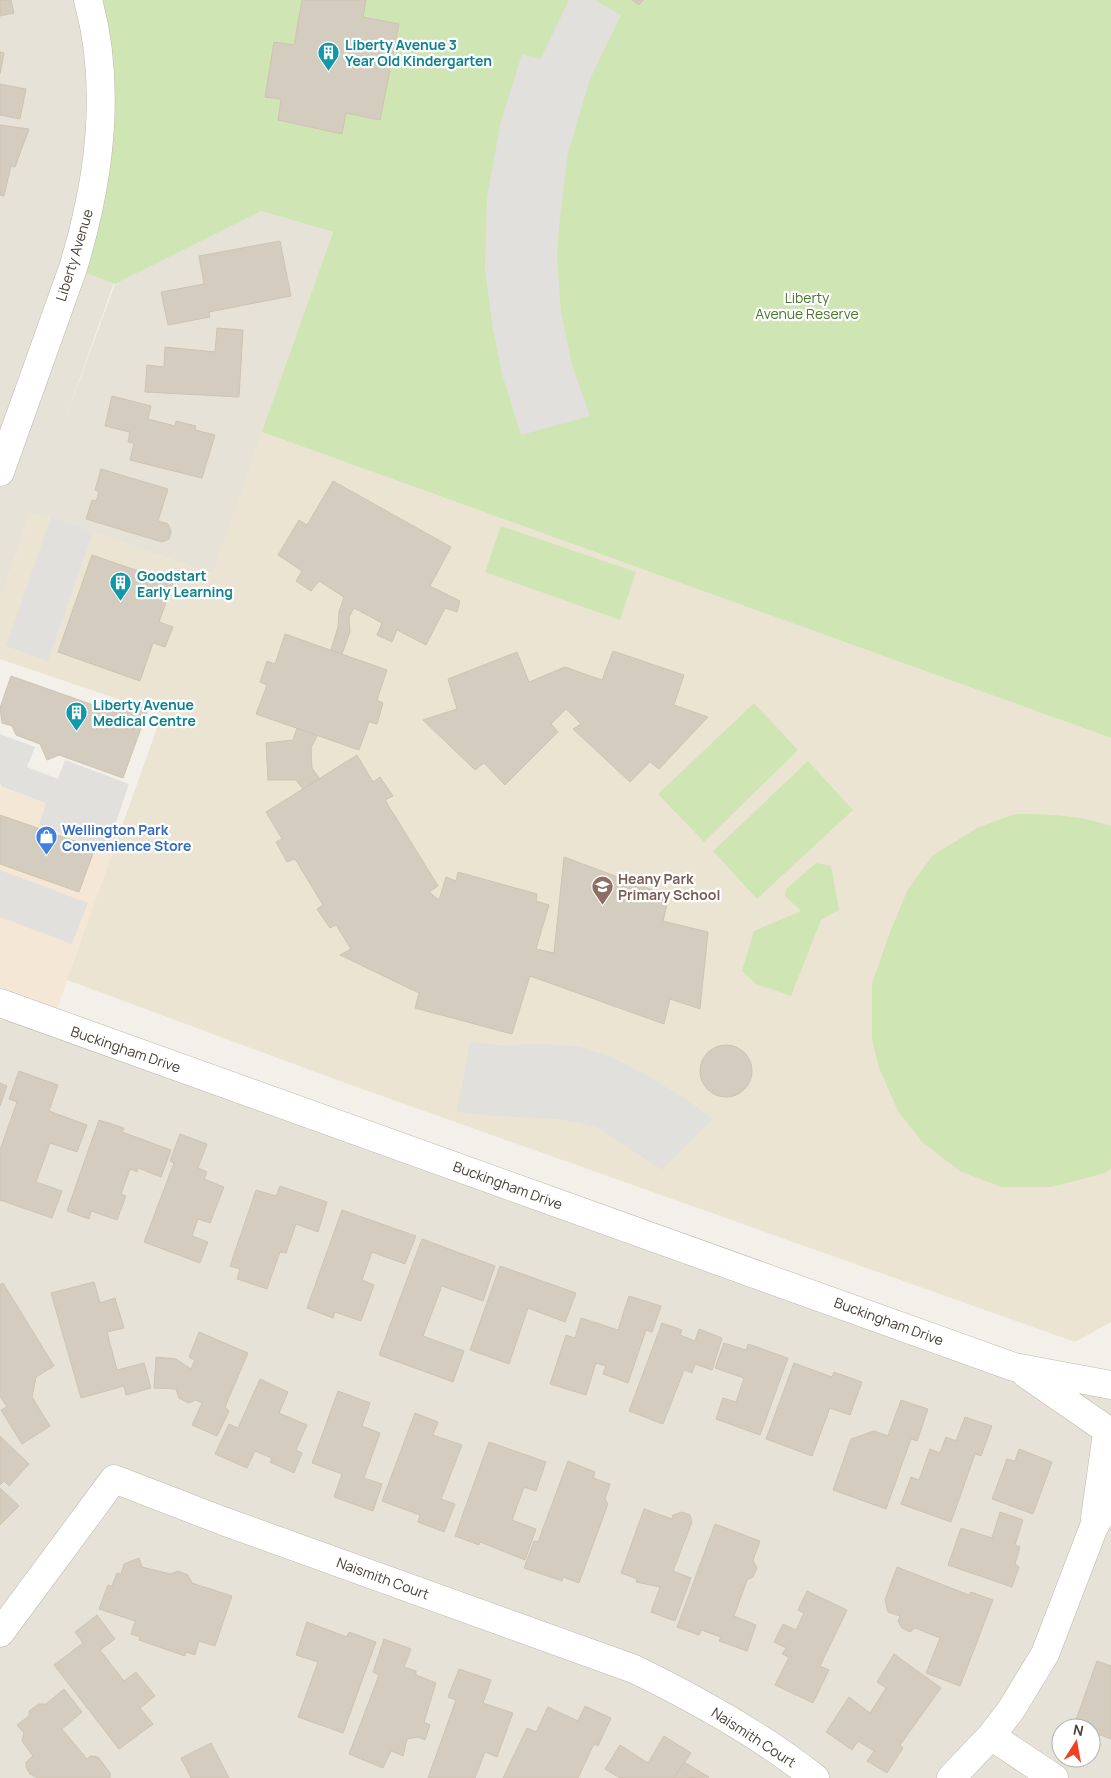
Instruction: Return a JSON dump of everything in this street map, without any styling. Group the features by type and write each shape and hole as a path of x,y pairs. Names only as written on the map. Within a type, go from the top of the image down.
{"street":[{"name":"Liberty Avenue","path":"0,472 73,268 83,236 95,179 101,101 99,60 88,0"},
{"name":"Buckingham Drive","path":"0,1004 1014,1366 1111,1385"},
{"name":"Buckingham Drive","path":"1014,1366 1106,1436"},
{"path":"1093,1529 1106,1436 1102,1406 1111,1394"},
{"name":"Naismith Court","path":"0,1633 114,1479 634,1669 683,1692 734,1722 785,1754 815,1778"},
{"path":"951,1778 991,1736 1011,1710 1045,1654 1093,1529 1111,1496"},
{"path":"991,1736 1054,1778"}],"shaded area":[{"path":"0,0 215,0 62,428 115,284 257,210 333,232 213,574 93,532 31,513 0,599"},
{"path":"569,0 595,0 621,15 590,79 568,153 560,217 557,256 561,312 572,365 590,416 521,435 502,374 493,329 485,270 487,197 501,121 522,54 540,60"},
{"name":"Heany Park Primary School","path":"262,432 1111,738 1111,1322 1075,1342 337,1080 67,980 162,714 0,659 0,599 31,513 51,517 213,574"},
{"path":"51,517 93,532 48,661 6,646"},
{"path":"0,734 35,747 27,767 58,779 65,760 129,784 107,849 39,825 46,803 2,787 0,783"},
{"path":"0,787 121,829 52,1023 0,1003"},
{"path":"0,870 88,903 72,944 0,917"},
{"path":"0,1020 52,1023 674,1244 1111,1385 1111,1778 0,1778"},
{"path":"470,1042 500,1045 546,1044 580,1047 612,1057 686,1099 713,1119 662,1170 598,1128 558,1119 457,1112"}],"green space":[{"name":"Liberty Avenue Reserve","path":"88,0 1111,0 1111,738 262,432 333,232 261,211 115,284 73,268 95,179"},
{"path":"501,526 636,572 620,620 485,572"},
{"path":"754,703 798,750 704,842 658,794"},
{"path":"808,761 853,810 757,899 713,851"},
{"path":"1015,814 1040,814 1088,819 1111,826 1111,1168 1105,1173 1051,1187 1001,1187 960,1171 923,1143 898,1111 879,1068 872,1039 872,983 907,891 932,856 977,828"},
{"path":"816,863 831,866 839,910 821,920 791,996 756,984 742,971 754,931 801,911 785,896 786,889"}],"building":[{"path":"0,0 11,0 14,13 0,16"},
{"name":"Liberty Avenue 3 Year Old Kindergarten","path":"302,0 366,0 363,17 399,24 380,120 346,113 342,134 278,120 281,99 265,97 274,42 294,45"},
{"path":"632,0 643,0 639,5"},
{"path":"0,52 4,53 0,74"},
{"path":"0,84 26,89 20,119 0,115"},
{"path":"0,125 29,129 15,167 11,166 4,196 0,195"},
{"path":"280,241 291,296 209,312 210,317 168,325 161,292 204,284 199,256"},
{"path":"217,328 243,330 239,397 145,392 147,365 164,367 165,347 215,352"},
{"path":"112,396 151,406 148,419 175,426 176,421 196,426 195,430 215,435 202,478 130,460 134,443 128,442 130,432 105,426"},
{"path":"101,469 168,489 158,521 168,524 171,531 169,539 162,542 86,519 92,500 96,501 99,492 95,490"},
{"path":"333,481 451,547 430,586 460,601 457,612 445,608 426,645 397,630 392,642 377,635 382,623 354,608 349,617 350,632 342,654 331,650 344,597 319,581 311,591 296,581 302,571 278,555 299,520 307,525"},
{"name":"Goodstart Early Learning","path":"92,555 173,583 159,622 173,627 165,647 153,643 140,681 58,652"},
{"path":"285,634 387,670 377,700 383,703 377,724 369,722 359,750 256,714 267,685 260,682 267,661 275,664"},
{"path":"613,651 684,675 674,705 708,717 659,769 650,762 630,782 573,729 581,724 566,709 551,724 558,732 505,785 484,763 475,770 423,720 457,709 448,679 517,652 529,682 565,667 602,680"},
{"name":"Liberty Avenue Medical Centre","path":"11,676 116,713 120,700 148,709 123,778 59,755 47,760 40,744 16,735 12,726 2,723 0,708"},
{"path":"297,728 317,736 311,748 312,768 320,779 303,789 296,780 268,780 266,743 293,740"},
{"path":"357,755 373,782 380,777 393,796 385,800 438,886 429,892 439,900 446,877 456,881 458,872 537,894 536,901 549,905 536,949 554,953 564,857 669,896 663,921 708,932 700,1009 670,999 664,1024 530,976 512,1034 415,1008 419,993 340,955 351,949 336,925 330,928 317,909 323,905 295,859 287,862 276,842 282,839 266,812"},
{"name":"Wellington Park Convenience Store","path":"0,815 95,848 79,892 0,864"},
{"path":"721,1045 731,1045 745,1052 752,1066 752,1076 745,1090 731,1097 721,1097 711,1093 704,1086 700,1076 700,1066 704,1056 711,1049"},
{"path":"19,1071 58,1085 49,1111 87,1125 77,1152 50,1143 36,1182 62,1191 52,1218 0,1200 0,1150 17,1102 9,1099"},
{"path":"0,1083 7,1086 0,1106"},
{"path":"99,1120 124,1128 122,1132 171,1150 161,1177 138,1168 137,1172 130,1169 121,1194 126,1196 117,1220 91,1211 89,1219 67,1211"},
{"path":"180,1134 207,1144 198,1168 207,1172 204,1179 224,1187 210,1223 198,1219 192,1236 208,1242 200,1263 144,1242 174,1163 170,1161"},
{"path":"280,1186 327,1202 318,1232 296,1224 286,1253 280,1252 267,1289 237,1279 240,1269 230,1266 256,1190 276,1196"},
{"path":"342,1210 416,1236 405,1264 372,1252 362,1280 374,1285 361,1321 335,1312 333,1318 307,1308"},
{"path":"422,1239 495,1266 483,1301 442,1286 423,1336 464,1351 453,1382 379,1355"},
{"path":"500,1266 576,1293 565,1322 528,1308 509,1364 470,1350"},
{"path":"94,1282 100,1303 115,1298 124,1328 107,1332 117,1370 144,1363 151,1388 126,1395 124,1386 81,1398 51,1293"},
{"path":"3,1283 54,1366 36,1377 32,1397 50,1426 22,1444 1,1410 7,1407 0,1396 0,1285"},
{"path":"629,1296 661,1306 652,1332 646,1330 628,1383 603,1374 606,1366 596,1363 586,1395 550,1384 566,1335 575,1338 581,1318 618,1330"},
{"path":"662,1323 682,1330 680,1335 695,1341 699,1329 722,1338 712,1370 695,1364 692,1373 684,1370 663,1424 629,1411"},
{"path":"199,1332 248,1353 225,1407 229,1411 217,1436 192,1425 202,1403 196,1400 188,1403 179,1398 176,1389 154,1388 156,1357 176,1359 191,1369 195,1360 189,1357"},
{"path":"724,1343 746,1350 748,1344 788,1358 760,1435 716,1419 723,1398 736,1402 744,1378 715,1368"},
{"path":"794,1363 832,1377 834,1372 862,1382 850,1415 830,1408 812,1456 766,1439"},
{"path":"260,1379 288,1392 279,1413 307,1425 296,1450 302,1453 294,1473 270,1462 272,1458 255,1451 247,1468 215,1454 229,1424 238,1428"},
{"path":"338,1391 370,1403 362,1426 380,1433 364,1478 382,1484 373,1511 334,1497 342,1474 312,1463"},
{"path":"901,1400 928,1409 917,1441 911,1439 886,1509 833,1490 851,1439 874,1431 888,1436"},
{"path":"415,1413 438,1422 433,1435 462,1445 441,1499 455,1504 444,1532 418,1522 420,1515 382,1501"},
{"path":"965,1417 992,1426 981,1456 975,1454 951,1522 901,1504 911,1477 919,1480 930,1449 940,1453 946,1437 956,1441"},
{"path":"0,1436 29,1464 9,1486 4,1481 0,1485"},
{"path":"489,1442 546,1462 536,1491 524,1487 512,1520 536,1529 525,1560 480,1542 479,1545 455,1536"},
{"path":"1019,1449 1052,1462 1033,1514 992,1499 1007,1459 1015,1461"},
{"path":"568,1461 595,1472 593,1478 610,1484 605,1499 608,1504 579,1583 563,1577 562,1581 524,1568 534,1541 538,1542"},
{"path":"0,1488 19,1506 0,1525"},
{"path":"644,1509 672,1519 673,1515 682,1512 690,1515 692,1522 673,1571 691,1578 675,1621 651,1612 660,1587 636,1582 637,1579 621,1573"},
{"path":"1000,1512 1023,1520 1015,1545 1020,1547 1015,1564 1019,1567 1012,1587 948,1565 961,1528 992,1538"},
{"path":"715,1524 760,1541 753,1560 757,1568 753,1577 747,1580 734,1616 756,1625 747,1651 719,1641 721,1637 701,1630 699,1635 677,1627"},
{"path":"139,1558 142,1567 170,1574 178,1571 188,1575 192,1583 232,1596 215,1646 199,1641 195,1655 186,1652 185,1656 139,1640 140,1637 131,1634 135,1621 99,1609 108,1585 112,1586 117,1573 121,1574 124,1564"},
{"path":"897,1567 969,1595 971,1592 993,1600 960,1686 926,1673 940,1638 915,1628 910,1632 902,1628 898,1621 900,1616 888,1612 885,1600"},
{"path":"807,1591 847,1610 820,1666 829,1670 813,1703 775,1685 789,1657 782,1654 786,1648 774,1642 783,1624 796,1630 804,1613 798,1610"},
{"path":"97,1615 115,1639 100,1650 124,1681 136,1672 155,1696 140,1708 153,1724 119,1749 54,1665 83,1643 75,1632"},
{"path":"307,1622 347,1637 349,1632 376,1642 343,1733 298,1717 318,1662 296,1655"},
{"path":"384,1639 411,1649 404,1667 416,1671 416,1675 436,1683 424,1722 430,1725 425,1740 418,1737 407,1739 403,1756 391,1751 383,1768 349,1754 379,1675 373,1672"},
{"path":"894,1654 941,1688 900,1745 903,1748 887,1773 867,1761 874,1751 858,1741 852,1750 826,1732 849,1697 870,1713 886,1688 877,1682"},
{"path":"1097,1661 1111,1666 1111,1739 1101,1735 1101,1718 1077,1718"},
{"path":"459,1669 491,1680 483,1703 513,1713 497,1757 485,1752 475,1778 428,1778 456,1700 448,1697"},
{"path":"64,1689 82,1712 62,1729 87,1759 90,1756 98,1757 110,1773 110,1778 38,1778 30,1774 26,1767 26,1762 33,1756 22,1741 24,1733 17,1725 29,1716 29,1711 39,1704 46,1704"},
{"path":"585,1706 611,1718 598,1746 594,1744 578,1778 503,1778 527,1728 536,1732 548,1707 578,1721"},
{"path":"664,1736 691,1753 674,1778 620,1778 605,1769 620,1745 648,1763"},
{"path":"211,1743 229,1778 191,1778 181,1758"},
{"path":"684,1762 709,1777 674,1778"}],"place":[{"name":"Liberty Avenue 3 Year Old Kindergarten","path":"329,71"},
{"name":"Goodstart Early Learning","path":"121,602"},
{"name":"Liberty Avenue Medical Centre","path":"77,731"},
{"name":"Wellington Park Convenience Store","path":"46,856"},
{"name":"Heany Park Primary School","path":"602,905"}]}
